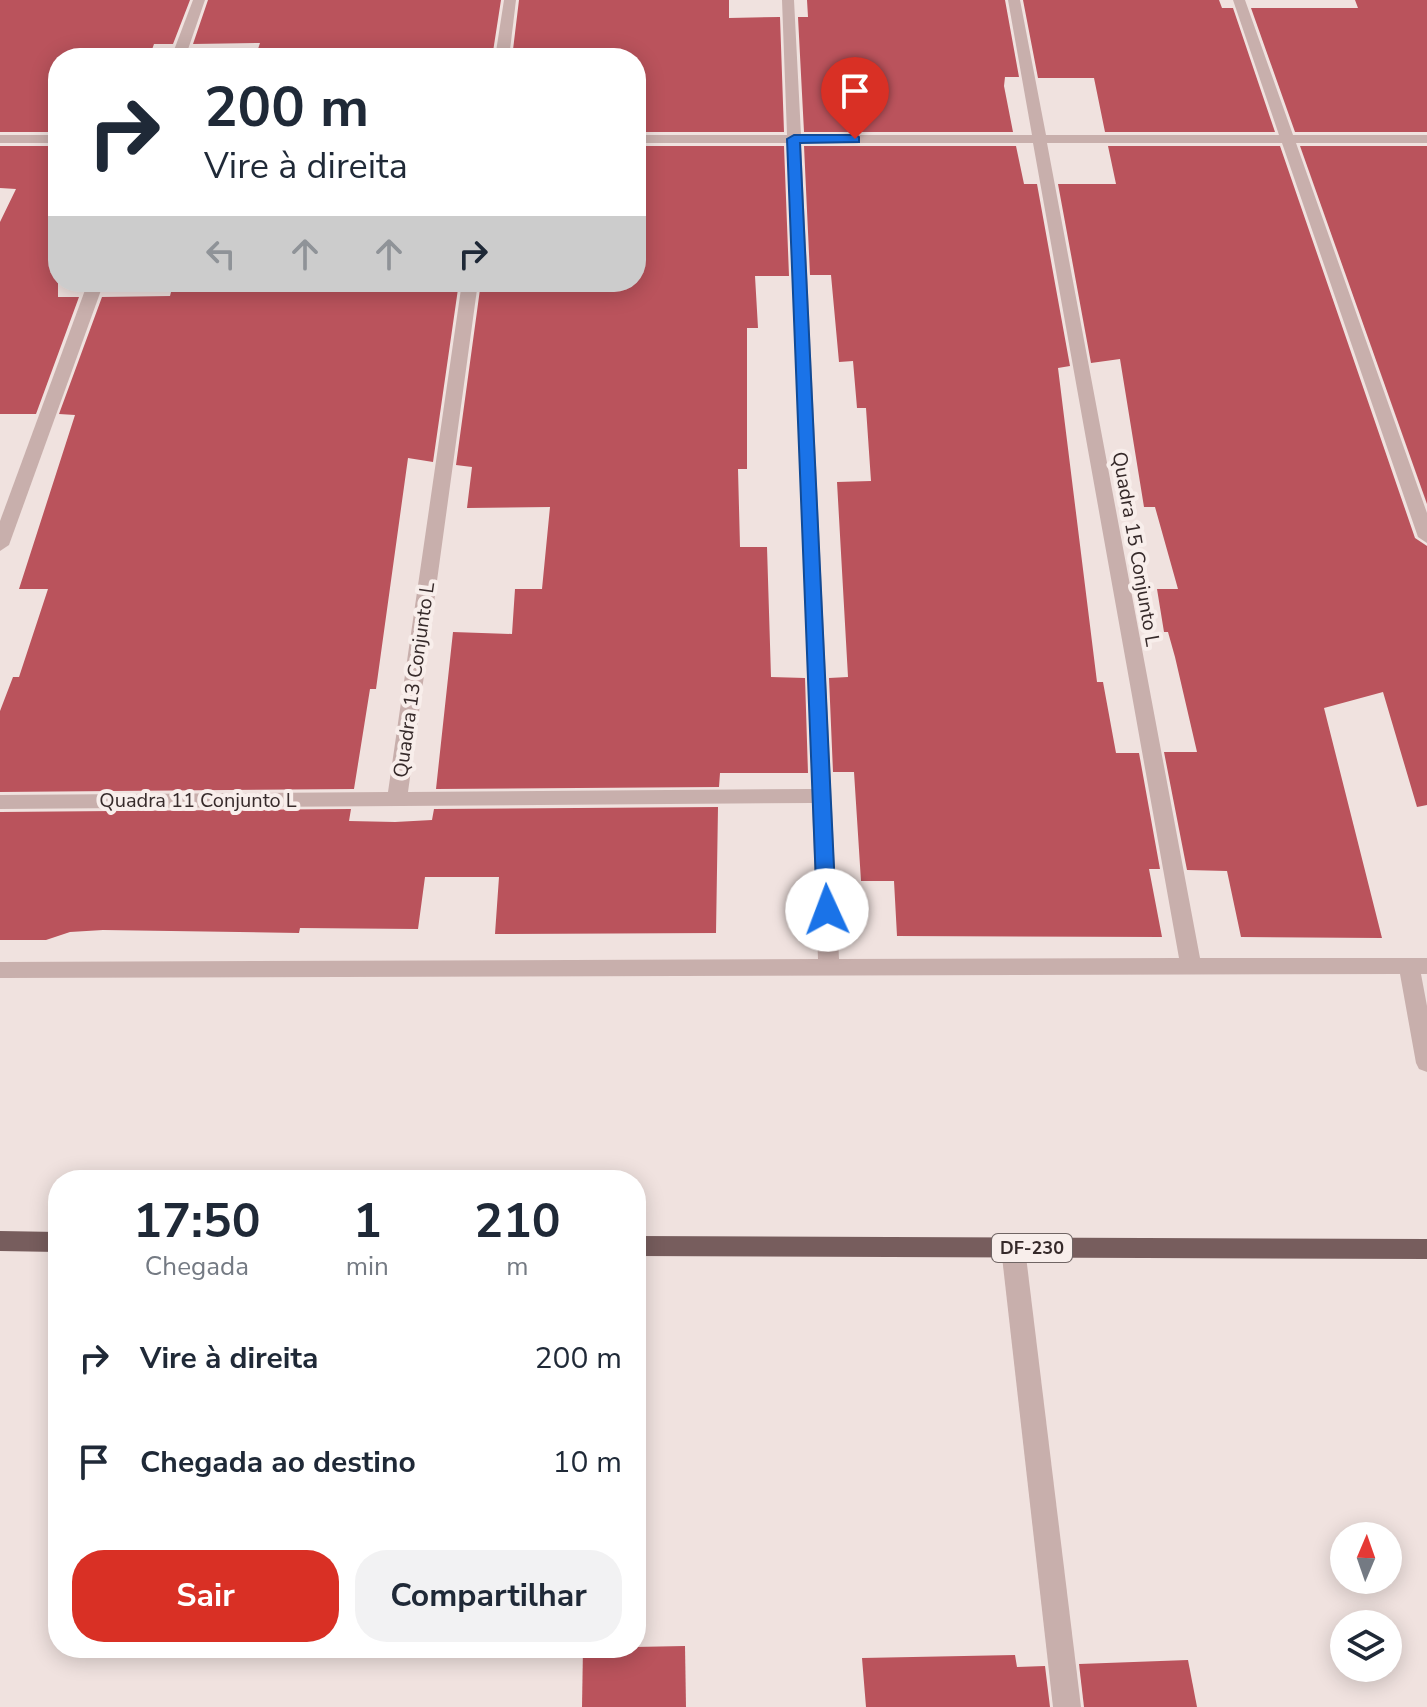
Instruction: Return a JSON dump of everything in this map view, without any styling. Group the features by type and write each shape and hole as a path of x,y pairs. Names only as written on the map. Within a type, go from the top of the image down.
{"main road":[{"path":"0,1241 48,1242"},
{"name":"DF-230","path":"646,1246 1427,1249"}],"street":[{"path":"182,48 199,0"},
{"path":"503,48 510,0"},
{"path":"788,0 829,967"},
{"name":"Quadra 15 Conjunto L","path":"1014,0 1191,966"},
{"path":"1239,0 1427,537"},
{"path":"0,139 48,139"},
{"path":"646,139 1427,139"},
{"path":"0,545 92,292"},
{"name":"Quadra 13 Conjunto L","path":"469,292 397,799 822,796"},
{"name":"Quadra 11 Conjunto L","path":"0,802 397,799"},
{"path":"0,970 1418,966 1427,1063"},
{"path":"1013,1248 1067,1707"}],"building":[{"path":"0,0 190,0 173,44 154,44 153,48 48,48 48,132 0,132"},
{"path":"208,0 501,0 494,48 258,48 260,43 193,44"},
{"path":"519,0 729,0 729,18 780,17 784,132 646,132 646,48 513,48"},
{"path":"807,0 1005,0 1019,77 1005,77 1004,86 1013,132 804,132 798,17 808,17"},
{"path":"1023,0 1219,0 1222,8 1233,8 1275,132 1105,132 1094,78 1038,78"},
{"path":"1355,0 1427,0 1427,132 1295,132 1251,8 1358,8"},
{"path":"0,146 48,146 48,292 58,292 58,297 79,297 36,414 0,414 0,222 16,189 0,188"},
{"path":"646,146 784,146 789,276 755,276 758,328 747,328 747,469 738,469 740,547 767,547 771,677 805,678 808,773 720,773 719,787 436,789 453,632 512,634 515,589 542,589 550,507 467,508 472,467 456,465 480,292 646,292"},
{"path":"804,146 1016,146 1024,184 1037,184 1070,366 1058,368 1097,682 1103,682 1116,753 1139,753 1160,869 1149,869 1162,937 897,936 894,881 861,881 854,772 833,772 829,678 848,677 837,482 871,481 866,408 857,408 853,361 839,362 831,275 810,275"},
{"path":"1108,146 1280,146 1415,538 1427,546 1427,805 1417,807 1383,692 1324,708 1382,938 1241,937 1227,871 1187,870 1164,752 1197,752 1175,657 1168,632 1164,632 1157,589 1178,589 1155,507 1144,507 1120,359 1091,363 1058,184 1116,184"},
{"path":"1300,146 1427,146 1427,504"},
{"path":"171,292 458,292 433,462 408,458 376,689 370,689 354,789 0,792 0,711 13,677 19,677 48,589 19,589 75,415 59,414 102,297 170,296"},
{"path":"718,807 716,933 495,934 499,877 425,877 418,929 300,928 299,933 103,930 70,932 46,940 0,940 0,812 351,809 349,821 395,822 432,820 434,809"},
{"path":"685,1646 686,1707 582,1707 583,1658 646,1658 646,1647"},
{"path":"1015,1655 1017,1667 1045,1666 1050,1707 866,1707 862,1658"},
{"path":"1188,1660 1197,1707 1084,1707 1079,1664"}],"route":[{"path":"827,910 794,139 855,139"}]}
